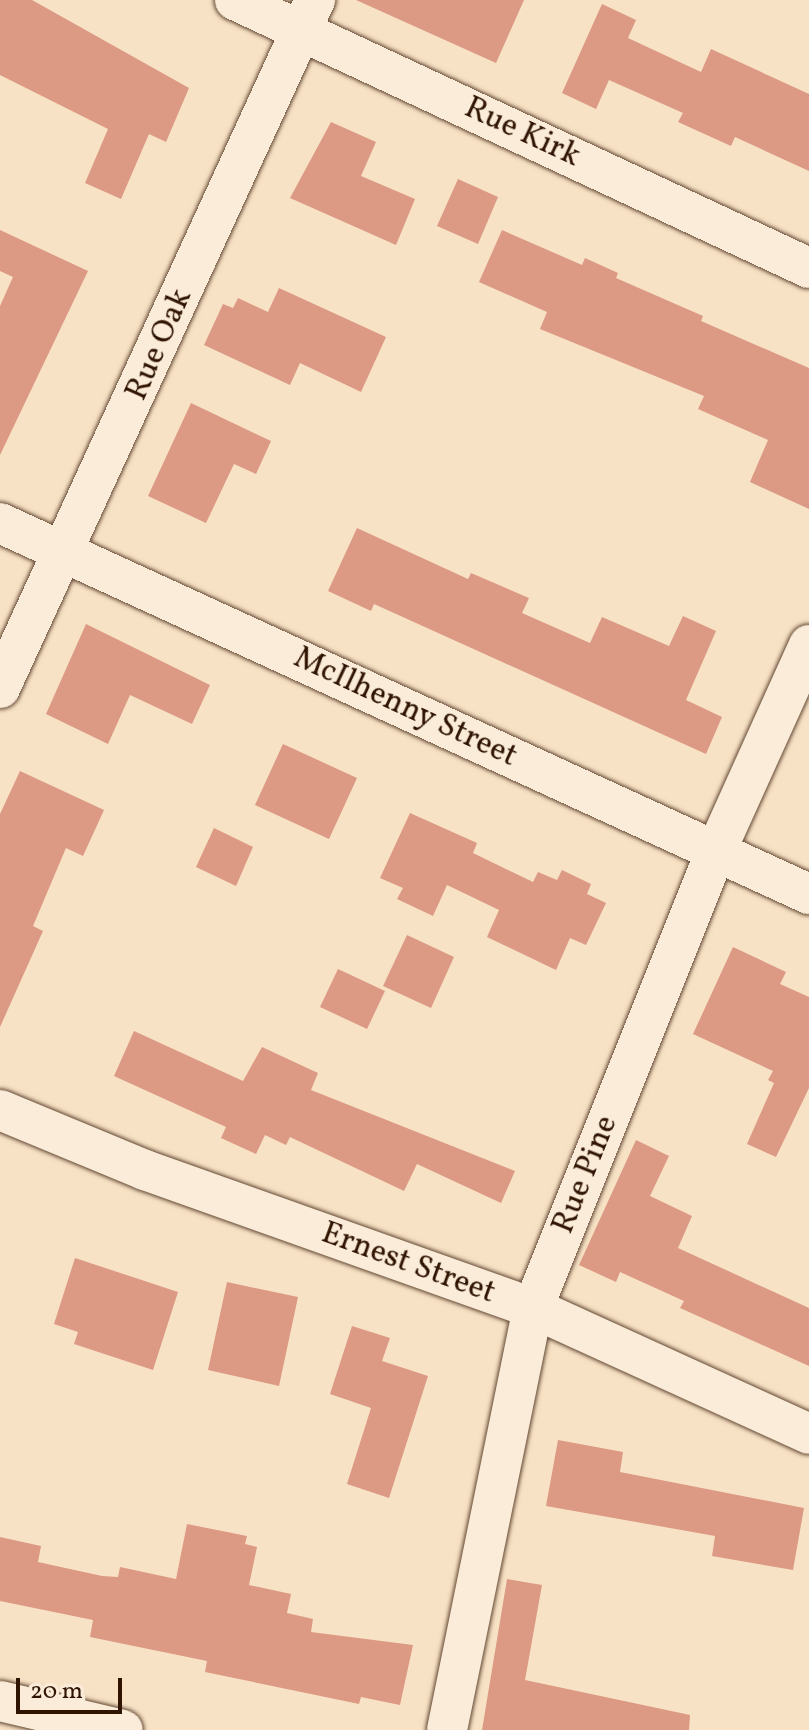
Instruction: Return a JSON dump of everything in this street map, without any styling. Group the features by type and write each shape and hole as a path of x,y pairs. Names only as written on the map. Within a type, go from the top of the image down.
{"street":[{"name":"Rue Kirk","path":"235,0 308,15 809,268"},
{"name":"Rue Oak","path":"0,688 66,553 308,15"},
{"name":"McIlhenny Street","path":"0,523 809,894"},
{"name":"Rue Pine","path":"447,1730 533,1308 716,851 809,645"},
{"name":"Ernest Street","path":"0,1110 145,1170 533,1308 809,1434"},
{"path":"0,1701 123,1730"}],"building":[{"path":"0,0 32,0 189,88 166,142 149,134 121,199 85,183 108,129 0,75"},
{"path":"356,0 524,0 496,63"},
{"path":"602,4 636,20 628,38 701,72 711,49 809,94 809,171 735,137 731,146 678,122 683,113 609,80 596,109 562,93"},
{"path":"331,122 376,142 361,176 415,199 396,245 290,198"},
{"path":"458,179 498,197 478,244 437,226"},
{"path":"0,230 88,271 0,455 0,306 13,277 0,271"},
{"path":"502,230 582,265 585,258 618,273 616,278 703,316 701,321 809,368 809,509 750,482 768,440 698,409 704,396 540,329 547,312 479,282"},
{"path":"279,288 386,337 361,392 300,363 290,385 204,345 223,304 233,308 238,298 268,312"},
{"path":"191,403 271,441 256,474 234,464 206,523 148,496"},
{"path":"357,528 468,579 471,573 529,598 522,613 590,643 602,617 669,646 683,616 716,631 686,700 722,717 706,754 374,604 371,611 328,591"},
{"path":"86,624 210,685 192,724 130,695 108,744 46,714"},
{"path":"283,744 357,778 329,839 255,805"},
{"path":"20,771 104,810 83,856 66,848 33,926 43,931 0,1027 0,814"},
{"path":"410,813 477,843 473,853 533,882 538,872 557,880 562,870 591,884 587,894 606,903 586,945 570,938 556,970 487,937 499,910 447,885 433,916 397,899 403,888 380,878"},
{"path":"214,828 253,847 236,886 196,867"},
{"path":"407,935 454,957 431,1008 383,986"},
{"path":"733,947 786,972 780,984 809,997 809,1088 776,1157 747,1144 774,1083 768,1080 773,1071 693,1034"},
{"path":"338,969 385,991 367,1029 320,1007"},
{"path":"134,1031 243,1081 262,1047 318,1073 311,1090 515,1171 501,1203 417,1164 404,1191 290,1137 286,1145 265,1135 256,1154 221,1138 226,1127 114,1076"},
{"path":"636,1140 669,1156 650,1196 692,1216 678,1248 809,1308 809,1366 680,1308 684,1301 620,1272 616,1282 579,1265"},
{"path":"75,1258 178,1292 153,1370 74,1344 78,1332 54,1324"},
{"path":"227,1282 298,1297 279,1386 208,1370"},
{"path":"352,1326 390,1338 382,1361 428,1376 389,1498 347,1484 371,1408 330,1394"},
{"path":"558,1440 623,1452 620,1472 804,1508 793,1570 712,1556 715,1536 546,1506"},
{"path":"187,1524 247,1536 245,1544 257,1547 249,1585 291,1594 287,1613 313,1619 311,1632 413,1645 400,1705 361,1697 359,1704 205,1672 207,1661 90,1637 93,1620 0,1601 0,1537 41,1546 38,1562 102,1576 118,1577 120,1567 176,1579"},
{"path":"507,1579 542,1585 525,1680 690,1715 689,1730 482,1730"}]}
